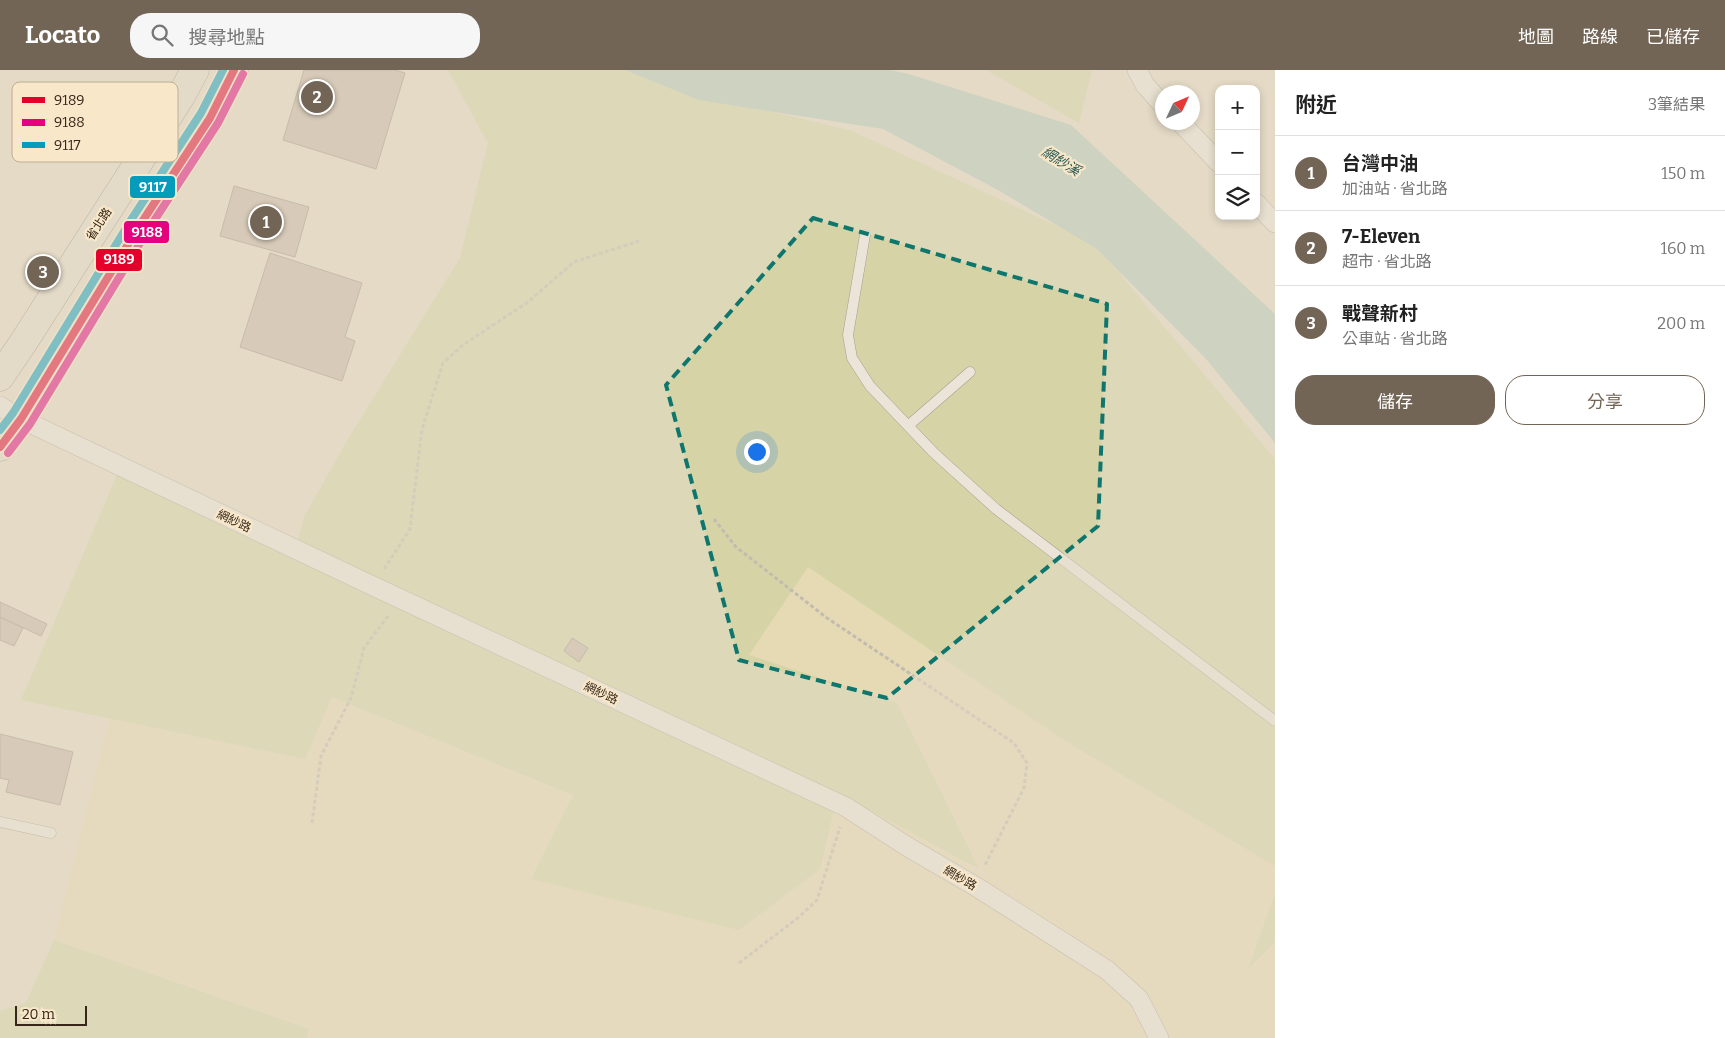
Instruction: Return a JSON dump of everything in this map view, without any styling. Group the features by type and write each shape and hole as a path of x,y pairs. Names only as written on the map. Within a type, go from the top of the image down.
{"main road":[{"name":"省北路","path":"178,101 195,70"},
{"path":"0,447 11,413 135,233 210,118 234,70"},
{"name":"省北路","path":"0,376 139,162"}],"street":[{"path":"1137,70 1145,85 1155,96"},
{"path":"1188,130 1215,159"},
{"path":"1260,207 1275,223"},
{"name":"網紗路","path":"11,413 372,586 846,807 1107,970 1139,999 1159,1038"}],"lane":[{"path":"865,235 848,335 852,358 870,386 934,453 996,509 1275,721"},
{"path":"909,425 970,372"},
{"path":"0,822 51,833"}],"path":[{"path":"372,586 410,529 422,429 443,363 463,346 528,302 574,262 639,242"},
{"path":"714,519 736,547 827,618 1014,743 1026,763 1024,788 975,886"},
{"path":"312,823 321,756 351,698 364,648 400,599"},
{"path":"739,963 800,917 817,900 846,807"}],"highlighted area":[{"path":"813,218 1107,304 1098,526 887,698 739,660 666,385"}],"shaded area":[{"path":"448,70 651,70 717,98 852,131 1094,243 1275,459 1275,866 1062,739 808,567 749,655 897,703 979,869 838,793 820,869 739,930 531,879 573,795 332,697 305,759 21,700 117,475 295,552 304,517 348,439 460,258 488,143"},
{"path":"986,70 1092,70 1079,123"},
{"path":"808,567 1062,739 1275,866 1275,893 1248,968 1275,942 1275,1038 307,1038 309,1028 54,940 110,718 305,759 332,697 573,795 531,879 838,793 924,837 1076,933 979,869 897,703 748,655"},
{"path":"1275,893 1275,942 1248,969"},
{"path":"54,940 309,1029 307,1038 0,1038 0,1011 26,1003"}],"water":[{"name":"網紗溪","path":"625,70 891,70 1071,125 1275,314 1275,443 1206,359 1097,249 998,190 883,129 699,100"}],"building":[{"path":"304,70 395,70 405,73 376,169 283,140"},
{"path":"234,186 309,207 295,257 220,236"},
{"path":"270,253 362,283 345,337 355,341 342,381 240,347"},
{"path":"0,602 47,624 41,636 0,617"},
{"path":"0,617 23,628 14,646 0,640"},
{"path":"572,638 588,648 579,662 564,651"},
{"path":"0,734 73,752 60,805 6,792 9,780 0,778"}],"transit line":[{"name":"9117","path":"178,148 201,113 223,70"},
{"name":"9189","path":"0,447 21,419 140,225 210,118 234,70"},
{"name":"9188","path":"8,453 30,424 148,230 218,123 243,74"},
{"name":"9117","path":"0,430 13,413 131,220 169,162"}],"place":[{"name":"7-Eleven","path":"317,97"},
{"name":"台灣中油","path":"266,222"},
{"name":"戰聲新村","path":"43,272"}]}
